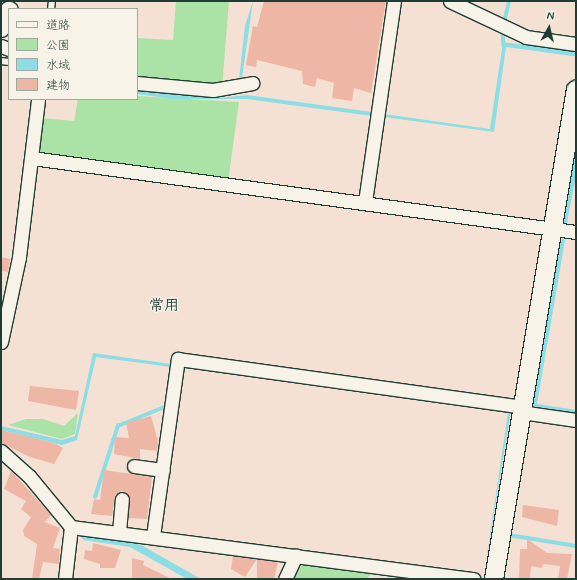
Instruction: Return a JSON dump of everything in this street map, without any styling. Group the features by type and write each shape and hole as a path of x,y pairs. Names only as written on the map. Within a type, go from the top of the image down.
{"street":[{"path":"365,202 394,1"},
{"path":"450,1 526,37 576,44"},
{"path":"1,28 8,12"},
{"path":"138,83 213,90 252,83"},
{"path":"494,579 576,90"},
{"path":"1,342 19,257 38,100"},
{"path":"32,158 365,202 576,232"},
{"path":"153,536 178,359 522,410 576,420"},
{"path":"1,451 29,476 71,527 153,536 474,579"},
{"path":"134,466 163,470"},
{"path":"119,532 122,499"},
{"path":"66,579 71,527"},
{"path":"285,579 296,555"}],"green space":[{"path":"176,1 229,1 222,88 138,80 138,38 173,40"},
{"path":"138,96 239,102 228,182 44,157 38,152 42,118 74,121 78,100 138,100"},
{"path":"78,413 75,434 62,439 8,425 26,419 43,419 64,426"},
{"path":"303,563 374,572 366,579 293,579"}],"water":[{"path":"253,1 242,78 239,80 245,26"},
{"path":"503,42 573,51 572,56 506,47 494,132 384,117 384,114 490,129"},
{"path":"138,90 219,98 247,95 372,112 372,116 247,99 172,99 138,94"},
{"path":"576,146 576,175 567,223 563,223"},
{"path":"560,239 565,240 537,404 576,410 576,413 533,406"},
{"path":"93,353 171,364 171,367 96,357 77,440 62,445 1,430 1,426 62,440 75,436"},
{"path":"182,365 511,411 485,568 508,413"},
{"path":"85,534 141,545 201,579 187,579 130,547 83,540 81,536"}],"building":[{"path":"264,1 386,1 371,93 354,88 352,101 332,98 334,83 317,78 315,87 303,84 302,71 257,60 256,67 246,65 253,26 257,27"},
{"path":"1,257 10,259 8,272 1,271"},
{"path":"30,386 79,391 76,410 28,401"},
{"path":"151,416 158,441 157,451 140,449 140,459 114,454 115,437 129,438 126,423"},
{"path":"1,430 54,443 63,448 54,464 30,457 1,443"},
{"path":"104,470 152,477 147,519 128,518 129,496 122,491 115,495 112,516 91,514 94,499 100,500"},
{"path":"11,471 51,515 45,522 60,528 53,548 60,549 59,564 43,562 39,579 32,579 37,544 24,536 23,530 31,517 21,509 26,501 4,489"},
{"path":"523,505 559,510 557,526 522,517"},
{"path":"527,539 547,553 572,554 567,579 558,579 560,566 543,564 542,568 531,566 530,579 519,579 520,549 527,549"},
{"path":"93,543 121,550 115,568 100,568 100,564 84,559 85,550 92,551"},
{"path":"233,556 257,559 245,577 231,569"},
{"path":"132,558 144,561 143,565 172,579 132,579"},
{"path":"257,559 278,562 274,579 257,579"}],"waterway":[{"path":"504,23 509,1"},
{"path":"503,29 504,46"},
{"path":"567,53 576,54"},
{"path":"95,497 118,426 167,406"},
{"path":"509,535 576,546"}],"district":[{"name":"常用","path":"164,307"}]}
